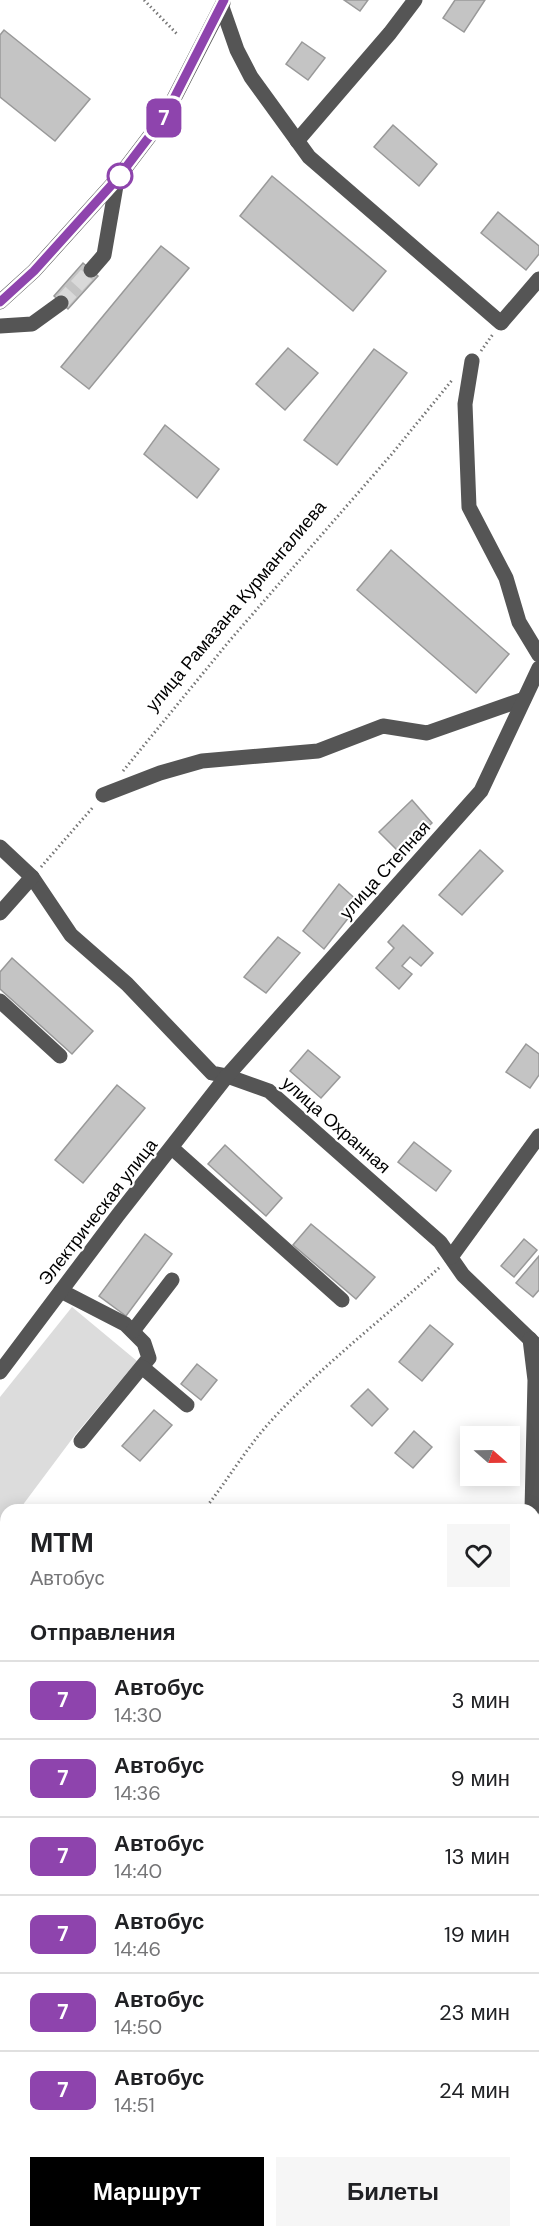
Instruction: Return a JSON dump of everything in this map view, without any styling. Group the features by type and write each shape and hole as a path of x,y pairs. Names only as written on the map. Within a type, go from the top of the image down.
{"street":[{"path":"297,141 390,33 415,0"},
{"path":"223,3 237,50 251,77 309,158 501,323 539,279"},
{"path":"0,302 34,271 117,179 165,116 223,3"},
{"path":"91,270 104,255 117,179"},
{"path":"0,326 32,324 61,303"},
{"path":"472,361 465,404 469,507 506,578 519,622 539,655"},
{"name":"улица Степная","path":"227,1076 481,791 539,668"},
{"path":"103,795 160,773 202,761 318,751 383,726 427,733 524,699"},
{"name":"улица Охранная","path":"0,847 32,877 70,935 127,984 212,1073 268,1091 440,1242 463,1275 534,1343"},
{"path":"0,913 32,877"},
{"path":"0,1001 60,1056"},
{"name":"Электрическая улица","path":"0,1372 118,1215 227,1076"},
{"path":"452,1257 533,1156 539,1136"},
{"path":"172,1148 342,1300"},
{"path":"133,1331 172,1280"},
{"path":"62,1291 133,1331 144,1342 149,1358 81,1441"},
{"path":"532,1504 534,1343"},
{"path":"142,1367 187,1405"}],"path":[{"path":"144,0 178,35"},
{"name":"улица Рамазана Курмангалиева","path":"32,877 103,795 231,639 454,378 472,361 501,323"},
{"path":"208,1504 241,1457 271,1422 332,1360 452,1257"}],"shaded area":[{"path":"72,1307 137,1361 75,1435 23,1504 0,1504 0,1397"}],"building":[{"path":"344,0 368,0 360,11"},
{"path":"455,0 485,0 464,32 443,18"},
{"path":"4,30 90,99 55,141 0,97 0,35"},
{"path":"302,42 325,58 308,80 286,64"},
{"path":"393,125 437,164 419,186 374,147"},
{"path":"272,176 386,271 353,311 240,216"},
{"path":"498,212 539,246 539,254 526,270 481,233"},
{"path":"161,246 189,268 89,389 61,367"},
{"path":"83,263 98,276 68,309 54,296"},
{"path":"288,348 318,373 285,410 256,384"},
{"path":"374,349 407,373 337,465 304,440"},
{"path":"165,425 219,469 197,498 144,454"},
{"path":"391,550 509,654 476,693 357,590"},
{"path":"412,800 432,823 400,853 379,832"},
{"path":"480,850 503,871 462,915 439,895"},
{"path":"339,884 360,903 324,949 303,931"},
{"path":"403,925 433,953 421,966 410,957 402,966 412,974 399,989 376,968 394,948 388,942"},
{"path":"278,937 300,953 266,993 244,977"},
{"path":"12,958 93,1031 72,1054 0,989 0,972"},
{"path":"526,1044 539,1054 539,1075 530,1088 506,1072"},
{"path":"308,1050 340,1077 321,1098 290,1071"},
{"path":"117,1085 145,1108 83,1183 55,1160"},
{"path":"414,1142 451,1171 436,1191 398,1162"},
{"path":"225,1145 282,1198 266,1216 208,1164"},
{"path":"311,1224 375,1277 356,1299 293,1245"},
{"path":"145,1234 172,1254 126,1316 99,1296"},
{"path":"524,1239 537,1250 514,1277 501,1266"},
{"path":"539,1256 539,1290 533,1297 516,1283"},
{"path":"430,1325 453,1344 422,1381 399,1362"},
{"path":"197,1364 217,1380 201,1400 181,1384"},
{"path":"368,1389 388,1409 372,1426 351,1406"},
{"path":"154,1410 172,1425 140,1461 122,1446"},
{"path":"414,1431 432,1447 413,1468 395,1453"}],"tunnel":[{"path":"61,303 91,270"}],"bus line":[{"name":"7","path":"0,302 34,271 117,179 165,116 224,0"}]}
